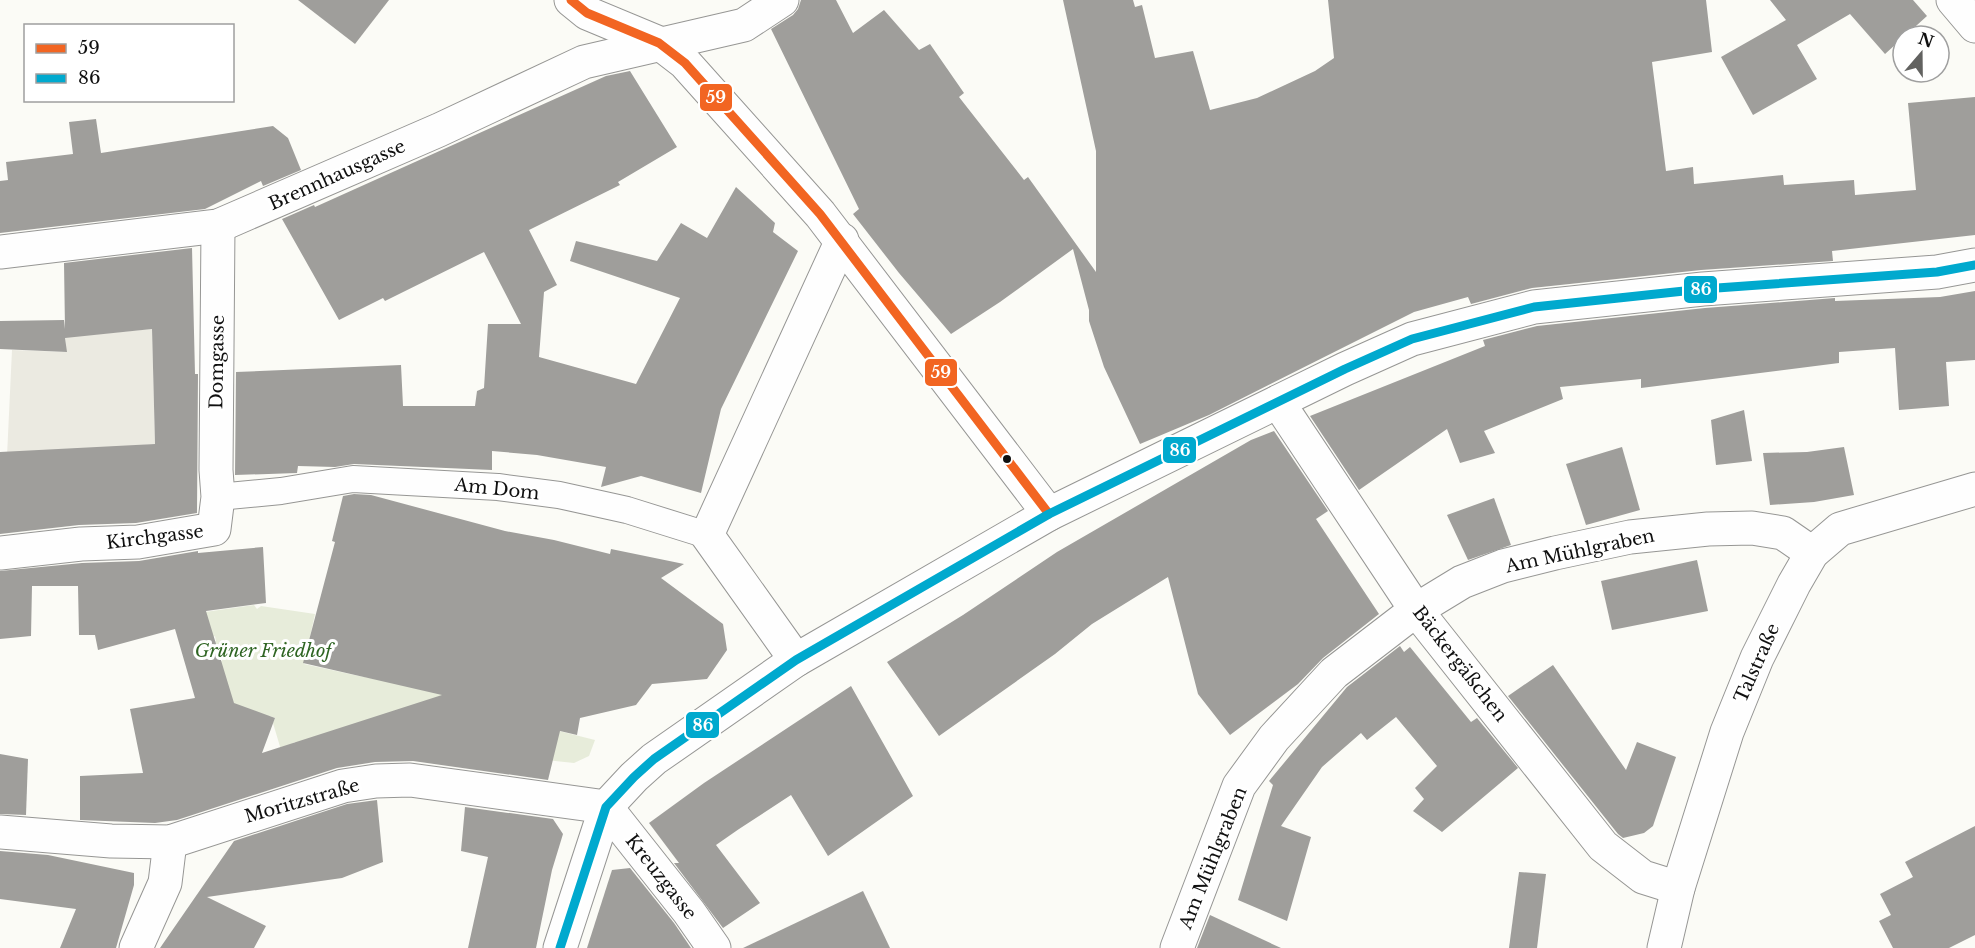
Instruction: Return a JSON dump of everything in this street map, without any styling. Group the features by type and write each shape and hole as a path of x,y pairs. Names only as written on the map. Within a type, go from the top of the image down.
{"street":[{"path":"571,0 586,13 659,43 685,63 842,240 1049,514"},
{"name":"Brennhausgasse","path":"0,252 218,226 440,130 584,62 744,25 782,0"},
{"path":"1953,0 1975,26"},
{"name":"Domgasse","path":"218,226 216,470 218,497"},
{"path":"796,660 707,535 842,240"},
{"path":"560,948 606,807 654,759 796,660 1049,514 1146,465 1412,339 1534,307 1726,287 1937,272 1975,265"},
{"name":"Bäckergäßchen","path":"1278,402 1416,610 1603,846 1643,877 1678,888"},
{"name":"Am Dom","path":"218,497 281,491 353,479 498,487 559,495 627,510 707,535"},
{"name":"Talstraße","path":"1664,948 1678,888 1727,732 1757,658 1812,553 1840,529 1975,489"},
{"name":"Kirchgasse","path":"0,553 81,544 138,542 214,529 218,497"},
{"name":"Am Mühlgraben","path":"1177,948 1239,786 1274,738 1334,673 1416,610 1462,582 1503,566 1629,537 1708,528 1752,528 1783,533 1812,553"},
{"name":"Moritzstraße","path":"0,832 111,841 170,842 343,786 376,781 410,780 606,807"},
{"name":"Kreuzgasse","path":"606,807 689,912 714,948"},
{"path":"136,948 165,883 170,842"}],"green space":[{"name":"Grüner Friedhof","path":"254,605 257,609 261,606 315,614 304,664 494,701 555,730 595,740 589,756 574,763 316,736 297,746 295,742 281,750 273,723 275,718 270,716 268,722 239,730 220,662 221,657 219,658 214,642 216,641 215,636 213,637 205,612"}],"shaded area":[{"path":"152,329 155,444 7,456 12,350 66,352 65,337"}],"building":[{"path":"298,0 389,0 355,44"},
{"path":"801,0 836,0 853,33 884,10 919,50 930,44 964,93 959,97 1024,180 1028,177 1096,272 1096,151 1063,0 1133,0 1135,7 1142,5 1155,58 1193,51 1210,110 1257,98 1315,71 1334,58 1328,0 1706,0 1712,52 1652,62 1666,171 1693,167 1694,184 1783,175 1784,185 1854,180 1855,195 1916,190 1908,103 1975,97 1975,235 1832,251 1833,261 1701,270 1532,288 1471,304 1468,297 1414,312 1209,415 1140,444 1104,367 1089,321 1089,310 1073,249 951,334 853,214 859,209 771,29 793,15"},
{"path":"1770,0 1913,0 1927,16 1918,24 1891,24 1891,49 1885,54 1850,14 1797,45 1817,79 1753,115 1721,57 1786,20"},
{"path":"630,71 677,147 618,182 620,185 529,230 557,285 544,292 539,357 636,384 680,298 570,261 576,241 657,261 681,223 707,238 736,187 775,223 773,232 798,251 721,409 701,493 641,476 601,487 606,467 537,455 492,451 492,470 354,464 335,467 298,466 297,473 235,475 236,372 401,365 403,406 475,406 477,391 484,388 488,324 521,324 484,252 385,301 383,298 339,320 282,219 314,205 315,207 606,76"},
{"path":"96,119 101,153 273,126 288,138 301,170 263,186 261,181 205,209 0,233 0,181 8,180 6,162 73,154 69,122"},
{"path":"192,248 195,374 198,374 197,513 136,523 79,525 0,534 0,452 155,444 152,329 65,338 67,352 0,349 0,321 64,320 65,329 64,263"},
{"path":"1975,291 1975,360 1946,362 1949,406 1899,410 1895,348 1839,352 1839,363 1641,388 1641,379 1560,387 1563,399 1484,431 1495,453 1460,463 1447,429 1359,490 1310,416 1485,346 1483,340 1537,326 1705,308 1835,298 1835,301 1940,297"},
{"path":"1744,410 1752,461 1716,465 1711,420"},
{"path":"1274,431 1328,511 1316,519 1379,614 1323,658 1298,684 1230,735 1198,694 1168,577 1092,624 1055,654 939,736 887,662 963,615 1057,552 1251,440"},
{"path":"1622,447 1640,510 1586,525 1566,464"},
{"path":"1844,447 1854,495 1814,502 1770,505 1763,453 1807,452"},
{"path":"371,495 505,531 610,554 611,549 684,564 661,578 723,624 727,650 707,679 652,684 636,705 580,718 577,735 560,731 548,780 413,761 375,762 337,768 177,820 155,823 80,820 80,776 143,773 130,709 195,698 175,629 98,650 95,635 79,635 78,586 32,586 31,636 0,639 0,571 82,563 139,561 198,551 198,553 263,547 266,603 206,611 234,703 275,718 262,753 442,695 303,663 335,542 332,541 343,496"},
{"path":"1494,498 1511,545 1468,560 1447,515"},
{"path":"1697,560 1708,611 1612,630 1601,581"},
{"path":"1400,646 1404,652 1410,647 1471,722 1477,718 1518,768 1442,832 1413,811 1424,799 1415,788 1437,766 1396,717 1367,740 1361,733 1322,767 1281,826 1311,837 1287,921 1238,900 1273,785 1269,781 1347,687"},
{"path":"1553,665 1626,770 1637,742 1676,757 1653,826 1644,833 1623,838 1618,834 1508,696"},
{"path":"851,686 913,796 828,856 791,795 739,829 716,845 760,903 723,928 674,863 679,863 649,823 704,783"},
{"path":"0,754 28,759 26,815 0,814"},
{"path":"377,800 383,862 342,878 207,897 266,926 254,948 160,948 234,841 347,804"},
{"path":"465,807 553,819 563,834 552,870 536,948 468,948 488,857 461,851"},
{"path":"1975,826 1975,935 1949,948 1893,948 1879,921 1891,915 1880,894 1913,877 1905,862"},
{"path":"0,851 48,855 134,873 134,885 116,948 60,948 76,909 0,899"},
{"path":"630,868 691,948 587,948 612,870"},
{"path":"1519,872 1546,874 1537,948 1509,948"},
{"path":"863,891 890,948 743,948"},
{"path":"1210,915 1281,948 1197,948"}],"transit line":[{"name":"59","path":"571,0 587,13 659,43 685,63 820,214 1049,514"},
{"name":"86","path":"560,948 606,807 654,759 796,660 1049,514 1345,369 1412,339 1534,307 1703,289 1937,272 1975,265"}]}
